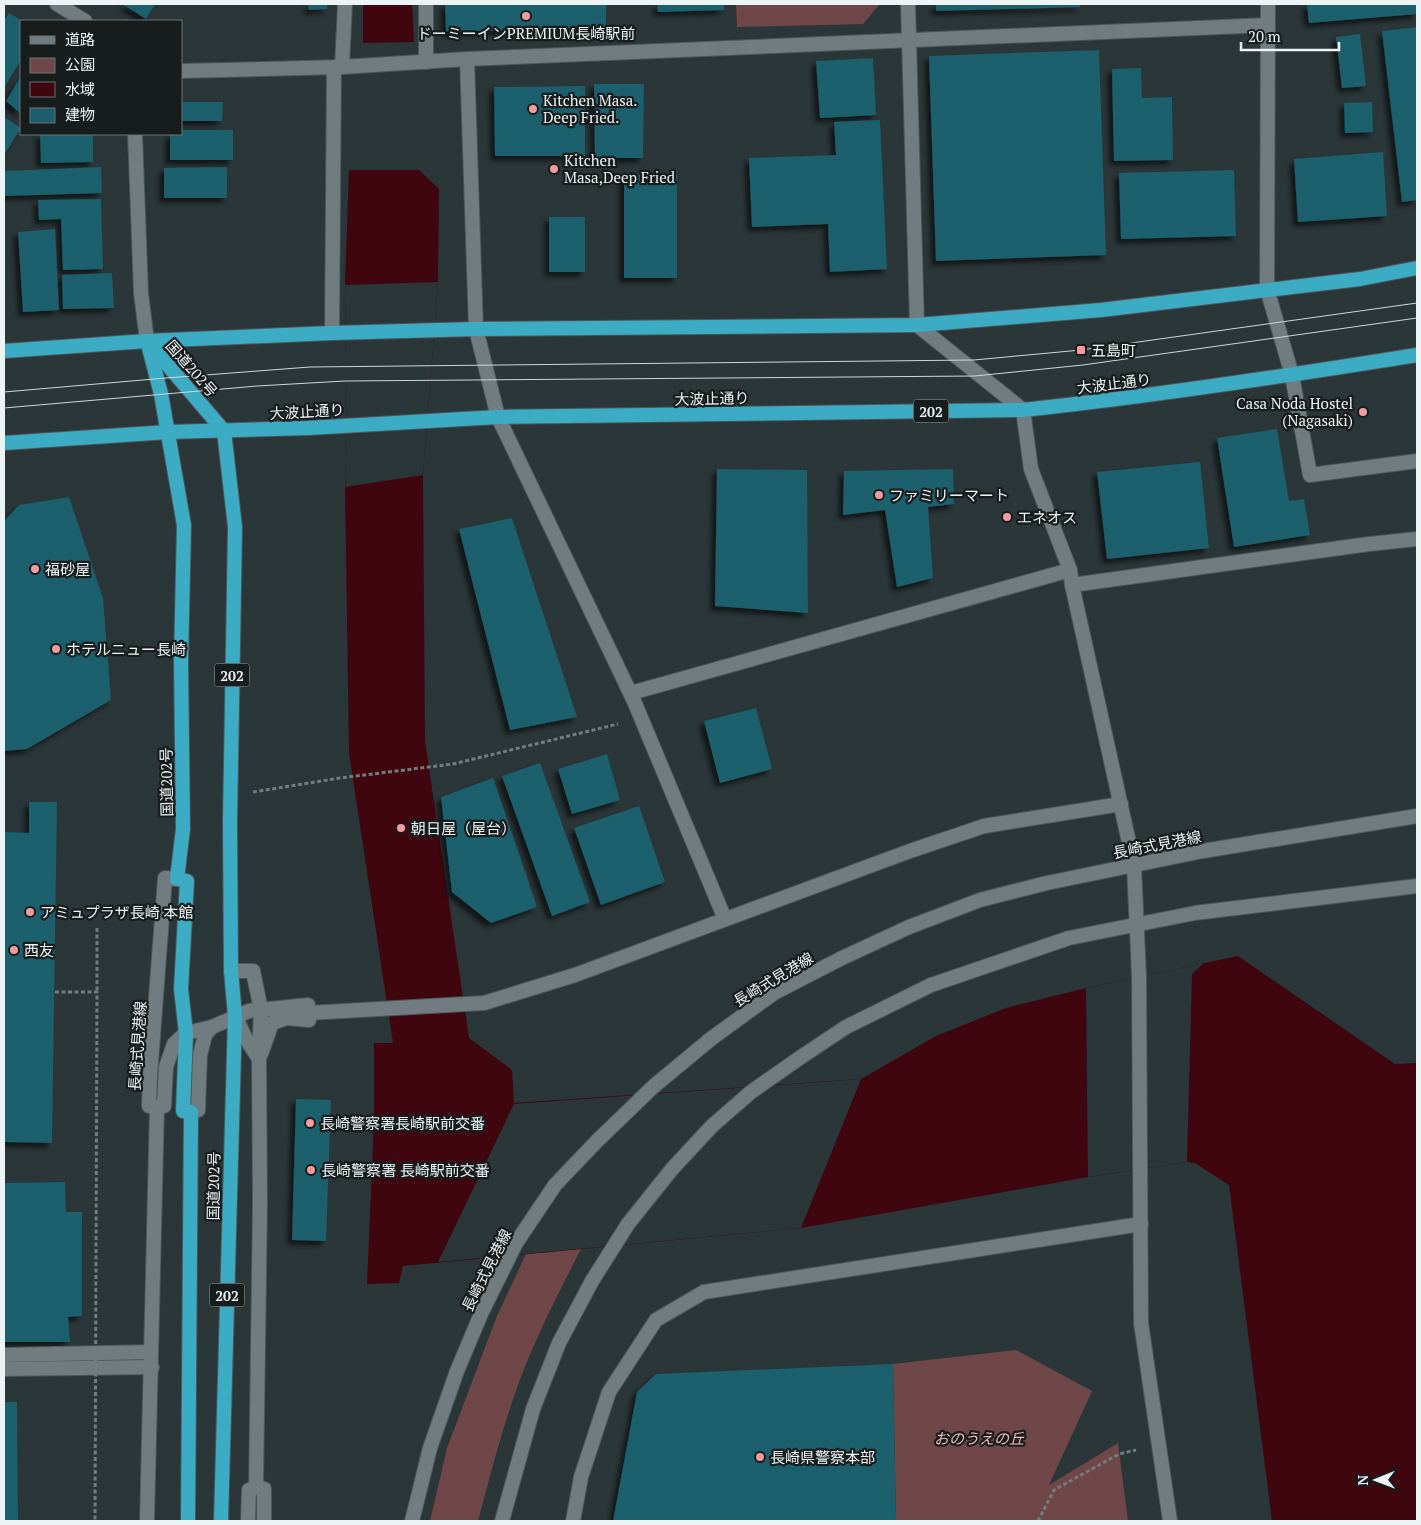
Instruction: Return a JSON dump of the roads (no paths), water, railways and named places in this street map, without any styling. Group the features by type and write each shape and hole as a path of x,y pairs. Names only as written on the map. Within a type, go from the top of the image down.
{"highway":[{"path":"4,351 147,341 476,329 917,325 1101,310 1360,279 1417,268"},
{"name":"国道202号","path":"147,341 224,431 235,527 230,796 231,971 235,1016 221,1521"},
{"name":"国道202号","path":"147,341 161,394 184,525 181,661 183,829 177,879 187,881 181,989 186,1033 183,1111 191,1112 188,1521"},
{"name":"大波止通り","path":"4,444 168,432 308,428 498,417 1023,410 1104,402 1417,355"}],"street":[{"path":"57,4 83,20"},
{"path":"336,333 338,67 345,4"},
{"path":"426,4 426,62"},
{"path":"908,4 917,325 1023,410 1031,469 1070,570 1134,865 1139,976 1141,1323 1170,1521"},
{"path":"1268,4 1267,289 1292,375 1310,475 1417,461"},
{"path":"182,71 338,67 467,59 1268,25"},
{"path":"467,59 476,329 498,417 630,693 725,919"},
{"path":"135,135 141,292 147,341"},
{"path":"1072,585 1417,539"},
{"path":"630,693 1070,570"},
{"path":"308,1012 484,1003 575,974 910,851 984,826 1120,804"},
{"name":"長崎式見港線","path":"412,1521 430,1448 457,1371 481,1314 516,1244 555,1185 654,1086 712,1038 762,1001 842,958 910,927 980,900 1047,883 1202,851 1417,816"},
{"name":"長崎式見港線","path":"147,1521 157,1107 149,1106 165,878 177,879"},
{"path":"502,1521 533,1409 559,1343 592,1281 628,1224 672,1168 712,1126 751,1092 846,1027 931,985 1069,938 1195,913 1417,886"},
{"path":"231,971 253,970 261,1010 256,1487"},
{"path":"157,1107 164,1106 166,1067 174,1044 186,1033 212,1027 249,1011 308,1005 309,1020 287,1018 272,1023 259,1059"},
{"path":"235,1016 245,1037 259,1059"},
{"path":"191,1112 198,1110 200,1055 205,1035 212,1027"},
{"path":"573,1521 582,1477 609,1392 656,1320 704,1292 1141,1224"},
{"path":"4,1355 151,1352"},
{"path":"4,1369 152,1367"},
{"path":"248,1521 249,1490 256,1487 264,1489 264,1521"}],"water":[{"path":"363,4 412,4 414,42 363,43"},
{"path":"349,170 419,170 439,189 438,282 423,475 425,741 469,1038 512,1070 514,1103 861,1079 936,1036 1006,1008 1086,988 1238,956 1395,1064 1417,1063 1417,1521 1272,1521 1229,1185 1195,1163 1187,1162 1088,1177 801,1228 403,1266 399,1283 367,1284 374,1122 374,1043 393,1043 349,753 345,487 347,463 345,285"}],"tram line":[{"path":"4,392 310,367 974,360 1081,350 1417,303"},
{"path":"4,408 257,386 345,381 975,376 1083,365 1417,318"}],"place":[{"name":"ドーミーインPREMIUM長崎駅前","path":"526,16"},
{"name":"Kitchen Masa. Deep Fried.","path":"533,109"},
{"name":"Kitchen Masa,Deep Fried","path":"554,169"},
{"name":"五島町","path":"1081,350"},
{"name":"Casa Noda Hostel (Nagasaki)","path":"1363,412"},
{"name":"ファミリーマート","path":"879,495"},
{"name":"エネオス","path":"1007,517"},
{"name":"福砂屋","path":"35,569"},
{"name":"ホテルニュー長崎","path":"56,649"},
{"name":"朝日屋（屋台）","path":"401,828"},
{"name":"アミュプラザ長崎 本館","path":"30,912"},
{"name":"西友","path":"14,950"},
{"name":"長崎警察署長崎駅前交番","path":"310,1123"},
{"name":"長崎警察署 長崎駅前交番","path":"311,1170"},
{"name":"長崎県警察本部","path":"760,1457"}],"park label":[{"name":"おのうえの丘","path":"979,1438"}]}
